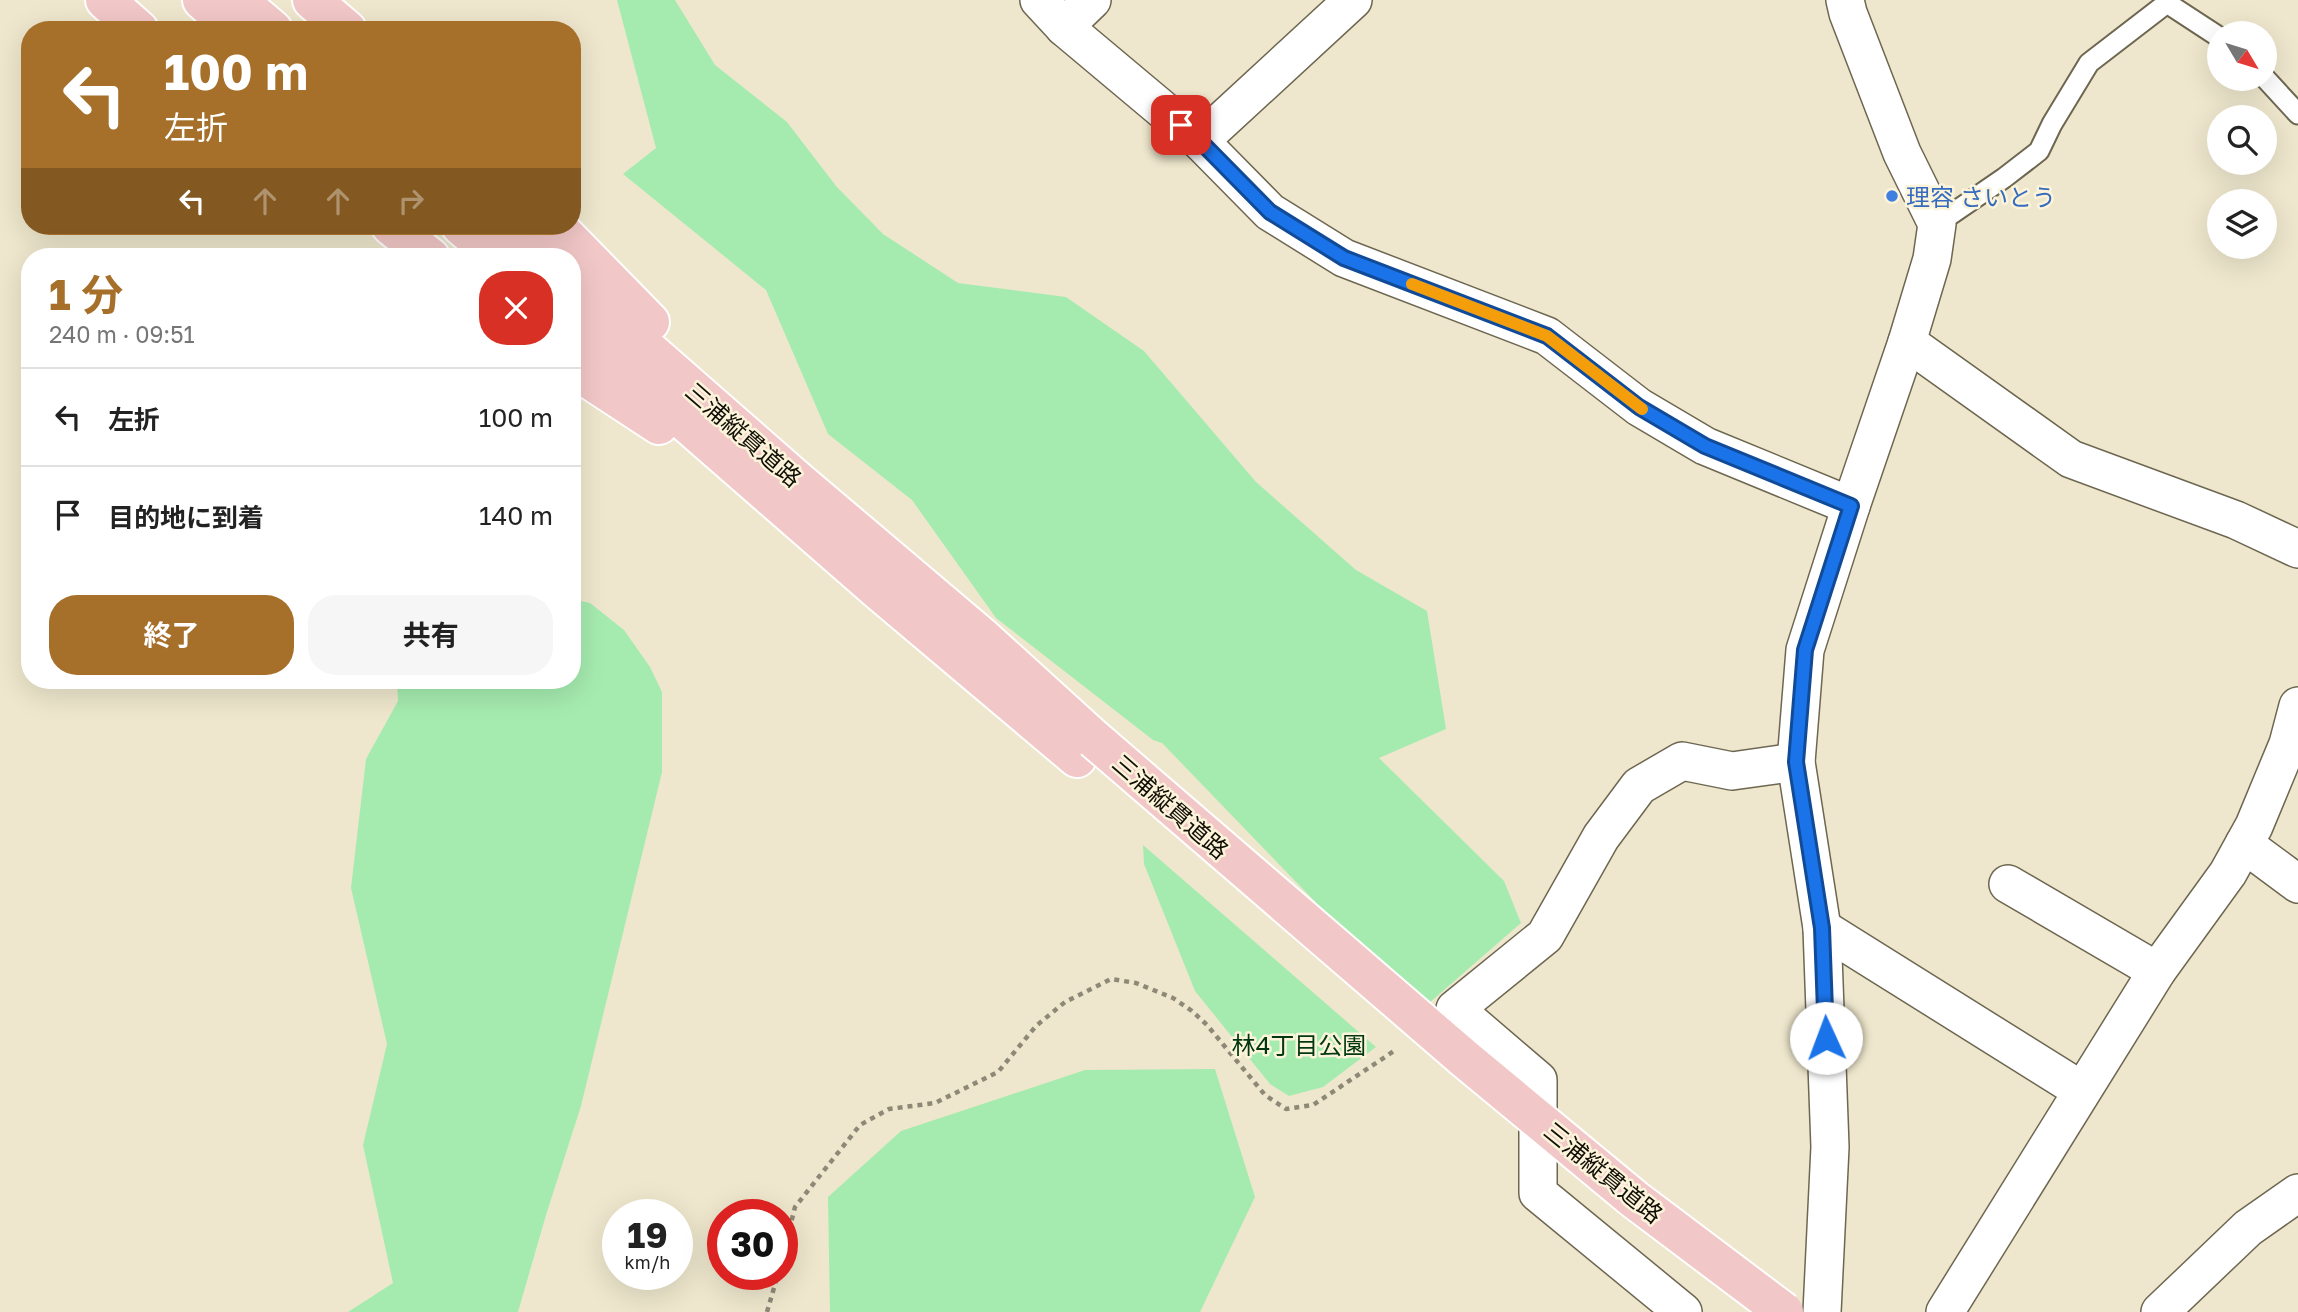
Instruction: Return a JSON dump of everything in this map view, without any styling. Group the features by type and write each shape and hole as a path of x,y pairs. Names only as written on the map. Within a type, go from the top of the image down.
{"highway":[{"path":"105,0 129,21"},
{"path":"202,0 226,21"},
{"path":"237,0 262,21"},
{"path":"312,0 336,21"},
{"path":"402,235 419,248"},
{"path":"472,235 487,248"},
{"path":"517,235 532,248"},
{"path":"565,235 578,248"},
{"path":"581,251 607,277 790,494"},
{"name":"三浦縦貫道路","path":"581,292 790,494"},
{"name":"三浦縦貫道路","path":"581,330 790,494 1085,748 1451,1076 1633,1223 1749,1312"},
{"path":"581,373 790,494"},
{"name":"三浦縦貫道路","path":"1085,748 1634,1199 1784,1312"}],"street":[{"path":"1039,0 1064,27 1200,141 1270,212 1344,258 1547,336 1639,407 1705,446 1851,506"},
{"path":"1064,27 1092,0"},
{"path":"1200,141 1353,0"},
{"path":"1822,1312 1830,1147 1822,928 1796,762 1805,650 1907,342 1932,259 1937,224 1902,153 1845,0"},
{"path":"1907,342 2071,459 2236,520 2298,549"},
{"path":"1945,1312 2157,971 2228,873 2244,844 2288,744 2298,706"},
{"path":"1683,1312 1538,1193 1538,1080 1455,1009 1545,936 1601,837 1639,786 1682,761 1732,771 1796,762"},
{"path":"2244,844 2298,884"},
{"path":"2008,884 2157,971"},
{"path":"1822,928 2081,1090"},
{"path":"2160,1312 2248,1228 2298,1193"}],"lane":[{"path":"1937,224 2039,151 2089,63 2167,4 2207,29"},
{"path":"2277,91 2298,114"}],"path":[{"path":"798,1203 860,1125 889,1109 935,1103 998,1073 1036,1026 1065,1002 1111,979 1136,983 1173,998 1192,1011 1207,1025 1265,1095 1286,1109 1313,1105 1401,1046"},
{"path":"768,1312 774,1290"}],"green space":[{"path":"617,0 675,0 715,65 787,122 836,186 883,234 958,283 1066,297 1144,351 1256,482 1356,570 1427,611 1446,729 1379,758 1504,881 1521,923 1429,1003 1327,914 1162,743 1153,740 996,618 912,500 828,434 766,290 623,174 656,148"},
{"path":"581,601 590,603 624,630 650,667 662,692 662,772 581,1106 518,1312 348,1312 393,1283 363,1145 387,1044 351,888 366,759 398,701 397,689 581,689"},
{"name":"林4丁目公園","path":"1143,845 1376,1047 1323,1087 1289,1096 1270,1084 1195,991 1144,864"},
{"path":"1215,1069 1255,1197 1200,1312 830,1312 828,1197 901,1131 1085,1070"}],"slow traffic":[{"path":"1412,284 1547,336 1642,409"}],"place":[{"name":"理容 さいとう","path":"1892,196"}],"route":[{"path":"1181,125 1270,212 1344,258 1547,336 1639,407 1705,446 1851,506 1805,650 1796,762 1822,928 1826,1038"}]}
